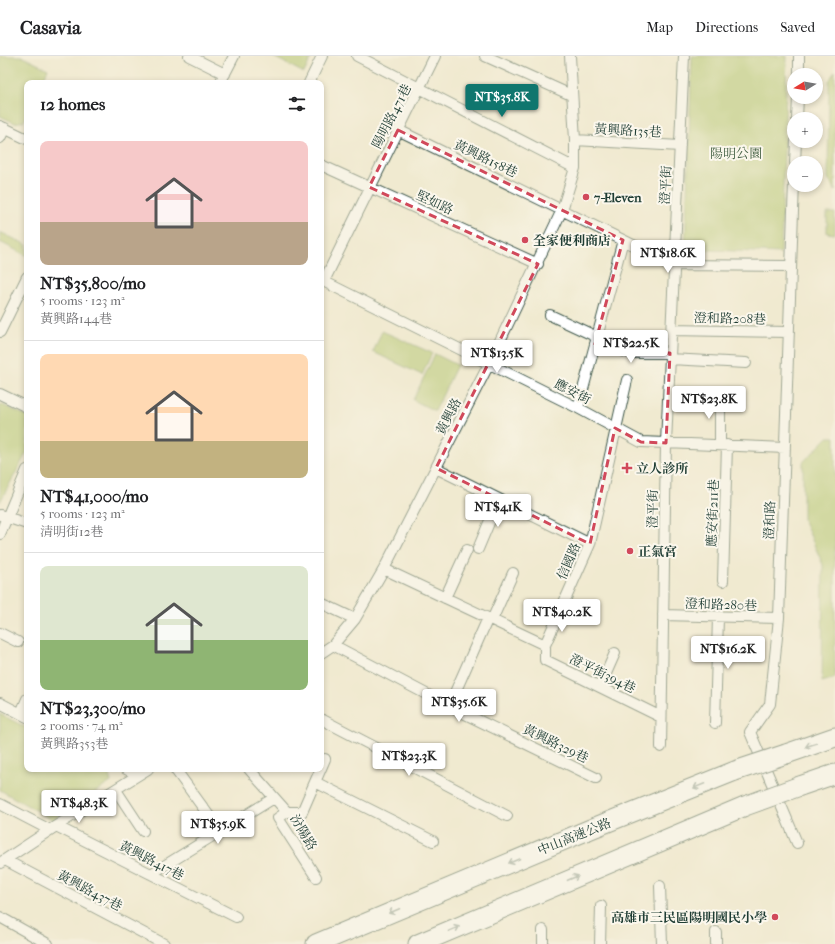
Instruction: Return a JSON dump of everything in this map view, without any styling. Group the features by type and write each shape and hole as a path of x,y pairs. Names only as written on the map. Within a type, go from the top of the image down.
{"highway":[{"name":"中山高速公路","path":"316,944 593,828 735,771 835,737"},
{"path":"418,944 746,806 835,774"}],"street":[{"path":"189,56 222,78 234,56"},
{"path":"310,80 322,56"},
{"path":"357,56 575,168"},
{"name":"陽明路471巷","path":"324,276 435,56"},
{"path":"485,56 571,95"},
{"name":"黃興路","path":"324,651 333,645 355,619 384,569 489,364 538,264 562,210 575,168 575,140 571,95 570,56"},
{"name":"澄平街","path":"661,747 666,443 684,56"},
{"path":"799,56 799,68"},
{"path":"0,138 2,127 24,138"},
{"name":"黃興路158巷","path":"398,130 674,265"},
{"name":"黃興路135巷","path":"575,140 680,146"},
{"name":"堅如路","path":"324,166 538,264"},
{"name":"澄和路","path":"794,192 779,618 770,704 750,732 797,843"},
{"path":"578,408 624,240"},
{"path":"674,265 790,266"},
{"name":"應安街","path":"324,281 578,408 642,442 785,448"},
{"path":"0,332 24,283"},
{"path":"550,315 596,340 633,353 746,363"},
{"name":"澄和路208巷","path":"671,330 789,332"},
{"name":"信國路","path":"545,645 590,544 627,380"},
{"path":"0,394 24,406"},
{"name":"應安街211巷","path":"720,395 723,445 723,582"},
{"path":"436,468 590,544"},
{"path":"0,534 3,515 24,476"},
{"path":"478,549 499,499"},
{"path":"3,515 24,523"},
{"path":"445,598 467,550"},
{"path":"384,569 545,645"},
{"path":"449,706 513,573"},
{"path":"324,605 355,619"},
{"name":"澄和路280巷","path":"663,615 779,618"},
{"path":"715,723 718,617"},
{"path":"0,633 18,642"},
{"name":"黃興路329巷","path":"333,645 449,706 596,778"},
{"name":"澄平街394巷","path":"545,645 546,660 661,717"},
{"path":"600,687 615,653"},
{"path":"0,703 24,715"},
{"path":"324,721 507,816"},
{"path":"132,772 138,775"},
{"path":"2,861 143,772"},
{"path":"177,772 220,831"},
{"name":"汾陽路","path":"252,772 288,812 278,818 316,877"},
{"path":"288,812 302,812 319,772"},
{"path":"315,782 433,841"},
{"path":"116,790 143,831"},
{"path":"151,874 274,798"},
{"name":"黃興路417巷","path":"0,804 151,874 236,917"},
{"name":"黃興路437巷","path":"2,861 164,944"},
{"path":"660,886 662,944"},
{"path":"600,906 600,944"},
{"path":"0,917 48,944"},
{"path":"542,944 543,930"},
{"path":"716,932 716,944"}],"highlighted area":[{"path":"398,130 623,240 595,344 633,353 670,353 666,443 641,442 615,428 590,544 436,468 538,264 369,187"}],"green space":[{"path":"0,56 21,56 48,69 43,80 24,80 24,121 15,123 0,116"},
{"path":"272,56 312,56 304,73"},
{"name":"陽明公園","path":"692,56 787,56 781,253 685,249"},
{"path":"835,71 835,191 828,178 829,81"},
{"path":"827,213 835,213 835,234 827,233"},
{"path":"0,232 24,244 24,254 0,242"},
{"path":"382,331 432,353 422,375 373,352"},
{"path":"435,354 457,365 435,411 413,400"},
{"path":"0,404 24,415 24,458 0,502"},
{"path":"828,437 835,437 835,678 822,682 823,565 803,519 803,462"},
{"path":"0,714 24,726 24,772 108,772 111,782 53,820 0,790"}],"place":[{"name":"7-Eleven","path":"586,197"},
{"name":"全家便利商店","path":"525,240"},
{"name":"立人診所","path":"627,468"},
{"name":"正氣宮","path":"630,551"},
{"name":"高雄市三民區陽明國民小學","path":"775,917"}]}
